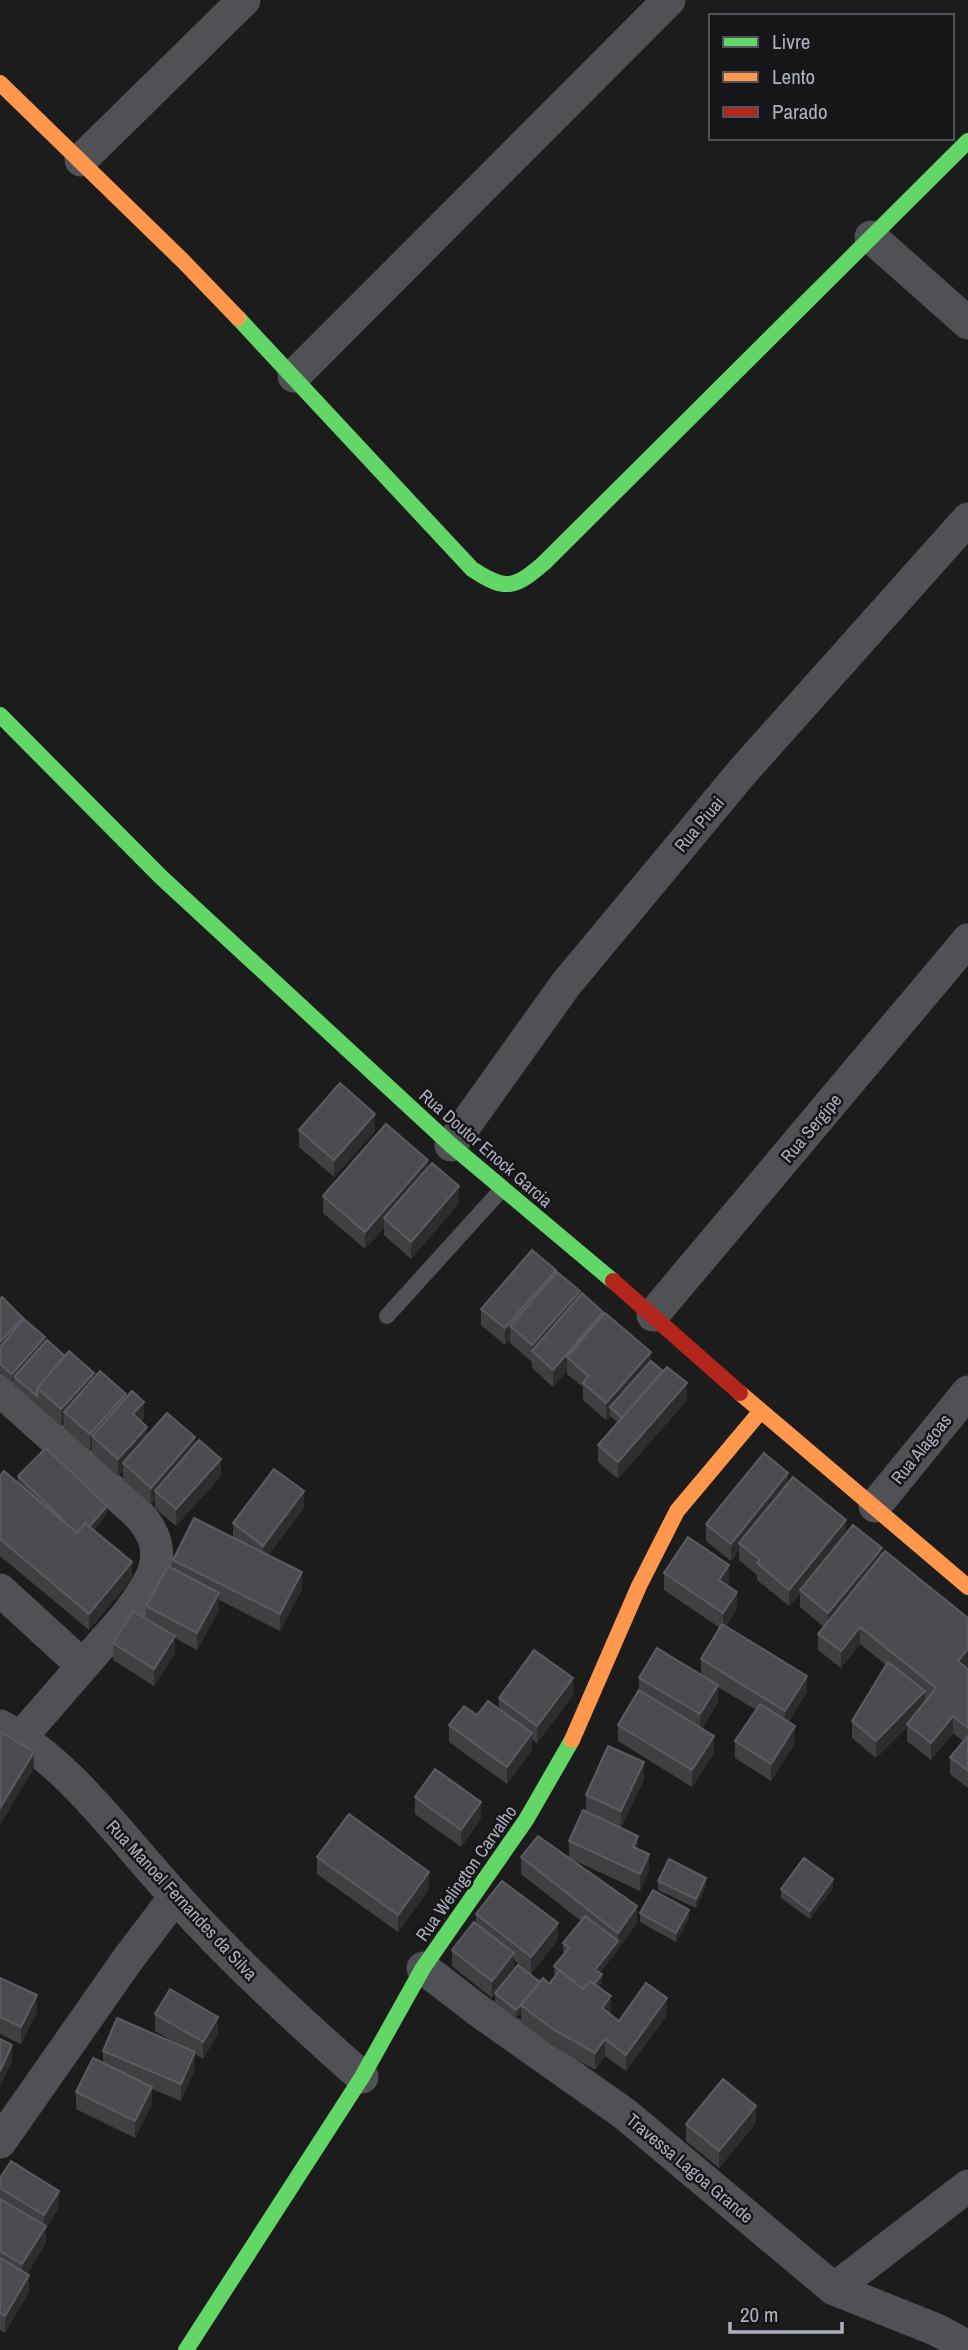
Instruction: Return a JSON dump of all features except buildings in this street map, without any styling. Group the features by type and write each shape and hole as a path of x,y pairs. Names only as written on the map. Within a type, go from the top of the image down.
{"street":[{"path":"80,160 244,0"},
{"path":"294,376 669,0"},
{"path":"0,83 183,261 294,376 472,569 493,583 506,585 527,577 568,541 968,141"},
{"path":"871,237 968,323"},
{"name":"Rua Piuai","path":"451,1145 566,984 743,771 968,519"},
{"name":"Rua Doutor Enock Garcia","path":"0,715 161,877 451,1145 968,1587"},
{"name":"Rua Sergipe","path":"653,1315 968,940"},
{"path":"0,1390 138,1514 152,1531 158,1559 156,1570 142,1594 82,1665 10,1732"},
{"name":"Rua Alagoas","path":"875,1506 968,1392"},
{"name":"Rua Welington Carvalho","path":"186,2350 362,2077 423,1968 526,1821 576,1733 639,1586 677,1511 761,1411"},
{"path":"0,1590 82,1665"},
{"name":"Rua Manoel Fernandes da Silva","path":"10,1732 61,1771 104,1815 175,1897 264,1989 362,2077"},
{"path":"0,2142 128,1959 175,1897"},
{"name":"Travessa Lagoa Grande","path":"423,1968 625,2114 834,2289 937,2330 968,2347"},
{"path":"834,2289 968,2186"}],"lane":[{"path":"387,1315 502,1189"}],"traffic: fast":[{"path":"238,318 472,569 493,581 509,584 525,578 544,563 968,141"},
{"path":"0,715 161,877 451,1145 613,1281"},
{"path":"186,2350 362,2077 423,1968 526,1820 572,1740"}],"traffic: slow":[{"path":"0,83 238,318"},
{"path":"740,1393 968,1587"},
{"path":"572,1740 639,1586 677,1511 761,1411"}],"traffic: jam":[{"path":"613,1281 740,1393"}]}
